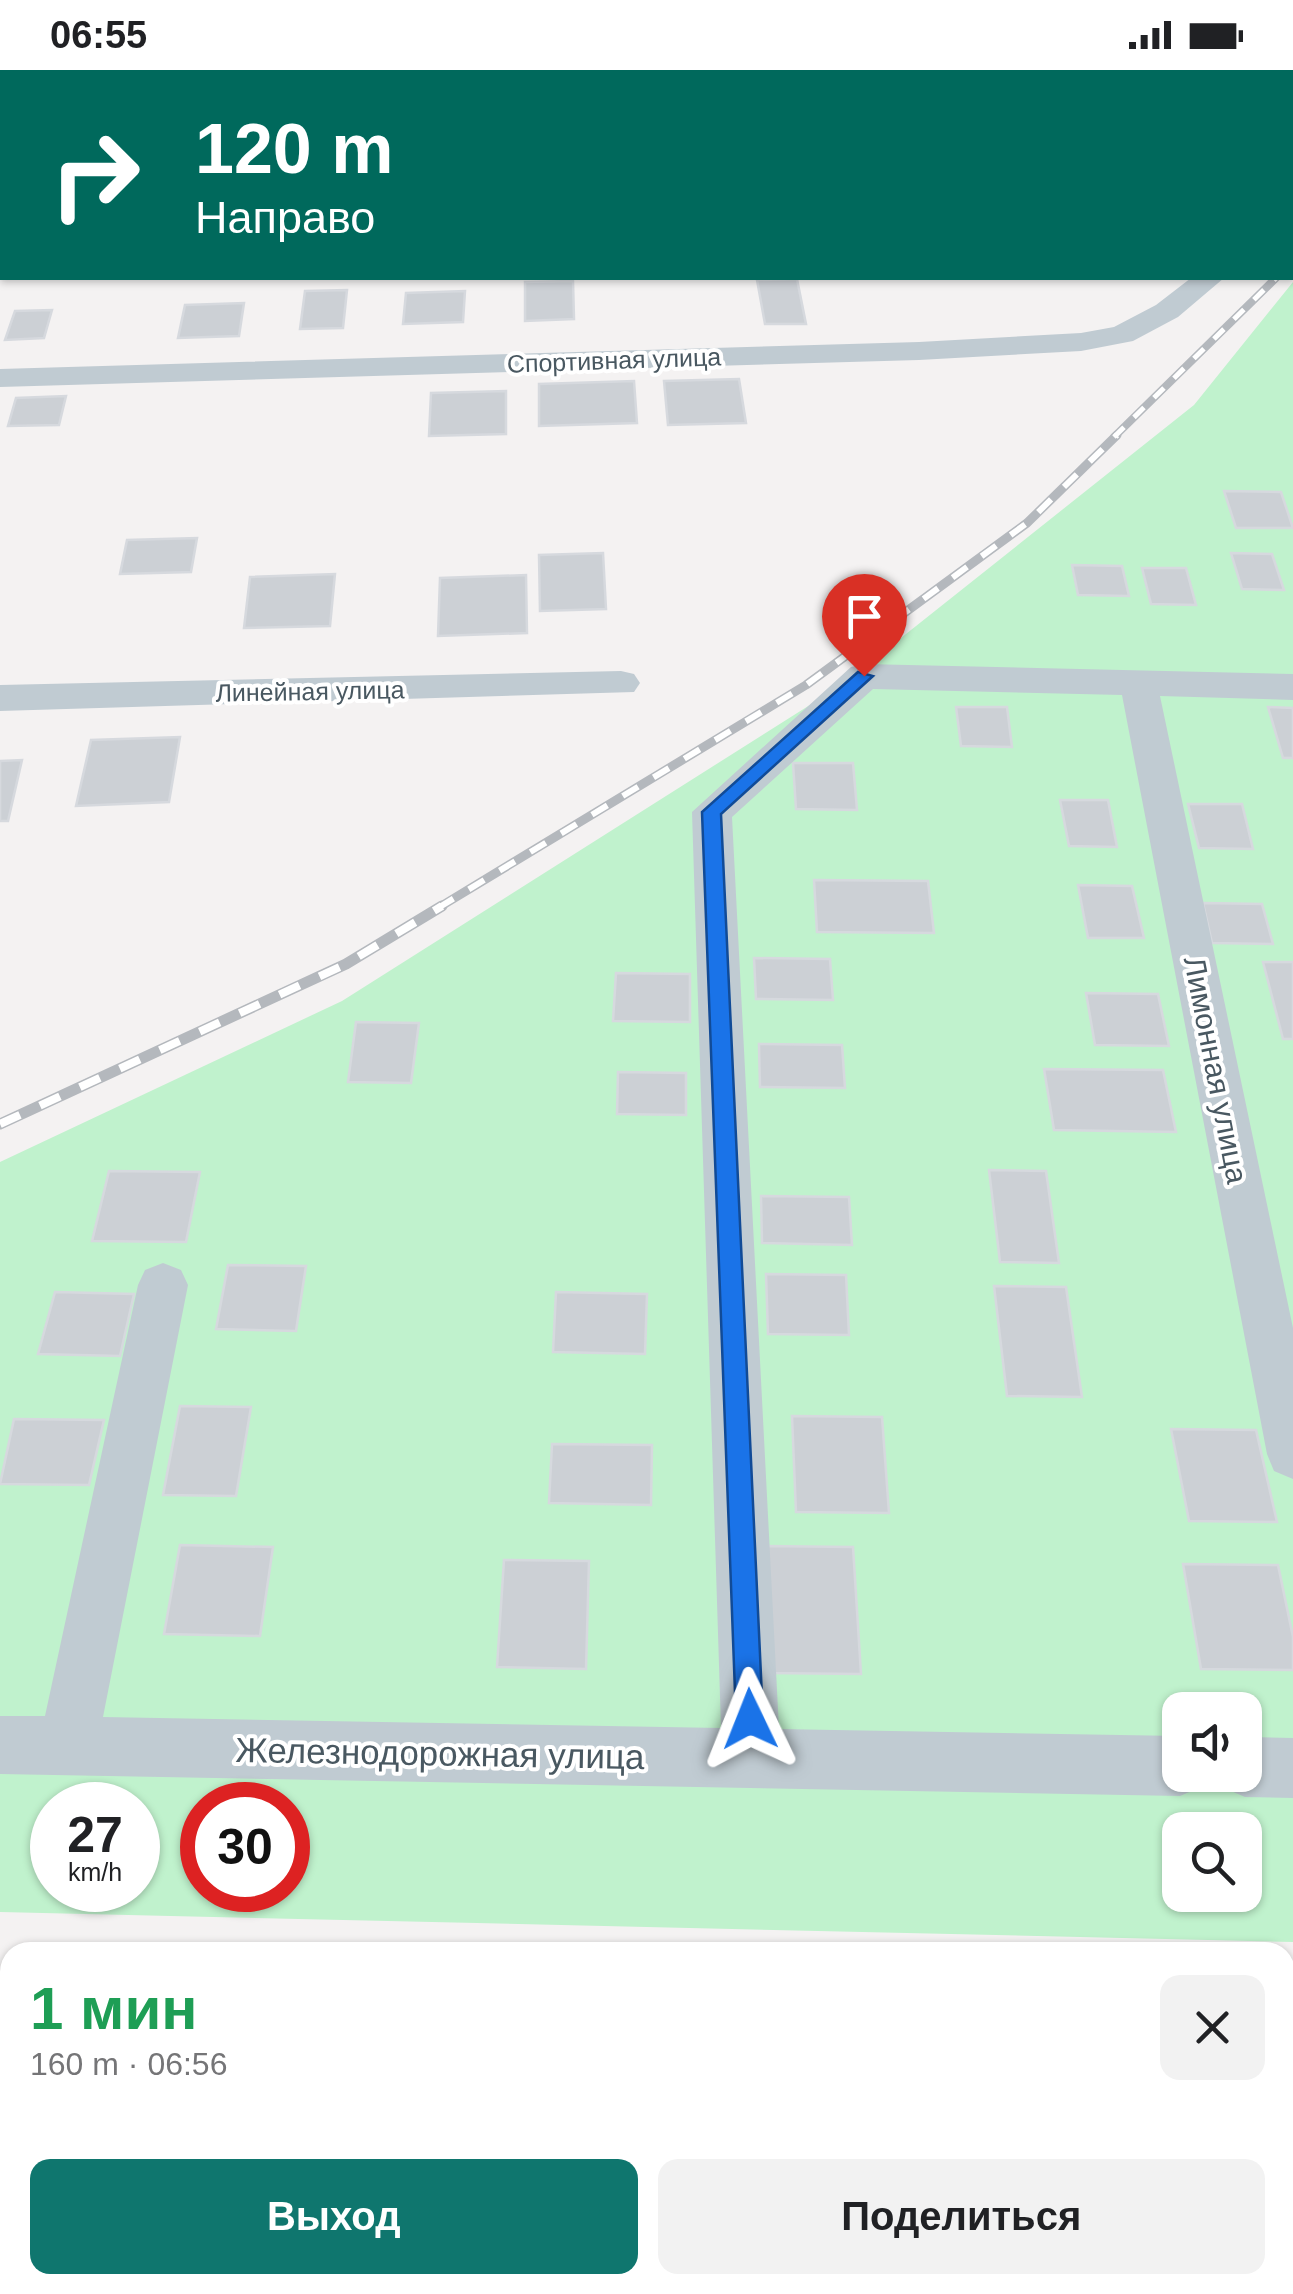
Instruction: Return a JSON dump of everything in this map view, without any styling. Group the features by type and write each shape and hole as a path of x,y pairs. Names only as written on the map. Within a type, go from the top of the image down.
{"street":[{"name":"Спортивная улица","path":"0,378 918,351 1081,342 1122,335 1167,311 1206,280"},
{"path":"751,1758 712,812 864,676 1293,687"},
{"name":"Линейная улица","path":"0,698 620,683"},
{"name":"Лимонная улица","path":"1139,686 1293,1454"},
{"path":"68,1748 162,1284"},
{"name":"Железнодорожная улица","path":"0,1745 1162,1766"},
{"path":"1262,1767 1293,1768"}],"green space":[{"path":"1293,282 1293,1942 0,1912 0,1162 342,1001 843,684 1194,405"}],"building":[{"path":"757,280 797,280 806,324 765,324"},
{"path":"573,281 574,319 525,321 525,282"},
{"path":"347,290 343,328 300,329 305,291"},
{"path":"465,291 463,322 403,324 406,293"},
{"path":"244,303 239,336 178,338 185,305"},
{"path":"52,310 44,338 5,340 15,311"},
{"path":"739,379 746,423 668,425 664,381"},
{"path":"634,381 637,423 539,426 539,384"},
{"path":"506,391 506,434 429,436 431,393"},
{"path":"66,396 59,425 8,426 16,398"},
{"path":"1224,491 1281,492 1293,528 1236,528"},
{"path":"197,538 191,572 120,574 127,540"},
{"path":"603,553 606,609 540,611 539,555"},
{"path":"1231,553 1272,554 1284,590 1242,589"},
{"path":"1072,565 1122,566 1129,596 1078,595"},
{"path":"1142,568 1186,568 1196,605 1151,604"},
{"path":"335,574 330,626 244,628 250,577"},
{"path":"526,575 527,633 438,636 440,578"},
{"path":"956,707 1007,707 1012,747 961,746"},
{"path":"1268,707 1293,708 1293,758 1283,758"},
{"path":"180,737 169,802 76,806 91,740"},
{"path":"22,760 8,821 0,821 0,761"},
{"path":"793,763 853,763 857,810 796,809"},
{"path":"1060,800 1108,800 1117,847 1069,846"},
{"path":"1188,804 1242,804 1253,849 1199,848"},
{"path":"814,880 928,881 934,933 817,932"},
{"path":"1078,885 1132,886 1144,938 1088,938"},
{"path":"1203,903 1262,904 1273,944 1212,943"},
{"path":"754,958 830,959 833,1000 756,999"},
{"path":"1263,962 1293,962 1293,1039 1283,1039"},
{"path":"616,973 690,974 690,1022 613,1021"},
{"path":"1086,993 1158,994 1169,1046 1095,1045"},
{"path":"356,1022 419,1023 411,1083 348,1082"},
{"path":"759,1044 842,1045 845,1088 760,1087"},
{"path":"1044,1069 1163,1070 1176,1132 1054,1130"},
{"path":"618,1072 686,1073 686,1115 617,1114"},
{"path":"989,1170 1046,1171 1059,1263 1000,1262"},
{"path":"109,1171 200,1172 186,1242 92,1241"},
{"path":"761,1196 849,1197 852,1245 762,1243"},
{"path":"228,1265 306,1266 296,1331 216,1329"},
{"path":"766,1274 846,1275 849,1335 768,1334"},
{"path":"994,1286 1066,1287 1082,1397 1007,1396"},
{"path":"55,1292 134,1294 120,1356 38,1354"},
{"path":"556,1292 647,1294 645,1354 553,1352"},
{"path":"180,1406 251,1407 236,1496 163,1495"},
{"path":"792,1416 882,1417 889,1513 796,1512"},
{"path":"14,1419 104,1420 89,1485 0,1484"},
{"path":"1171,1429 1256,1430 1277,1522 1189,1521"},
{"path":"552,1444 652,1445 651,1505 549,1503"},
{"path":"180,1545 273,1547 260,1636 164,1634"},
{"path":"763,1546 853,1547 861,1674 765,1673"},
{"path":"504,1560 589,1561 586,1669 497,1667"},
{"path":"1183,1564 1278,1565 1293,1637 1293,1670 1201,1669"}],"railway":[{"path":"1114,437 1274,280"},
{"path":"438,908 806,685 1027,523 1117,435"},
{"path":"0,1124 346,964 442,906"}],"route":[{"path":"750,1719 712,812 864,676"}]}
